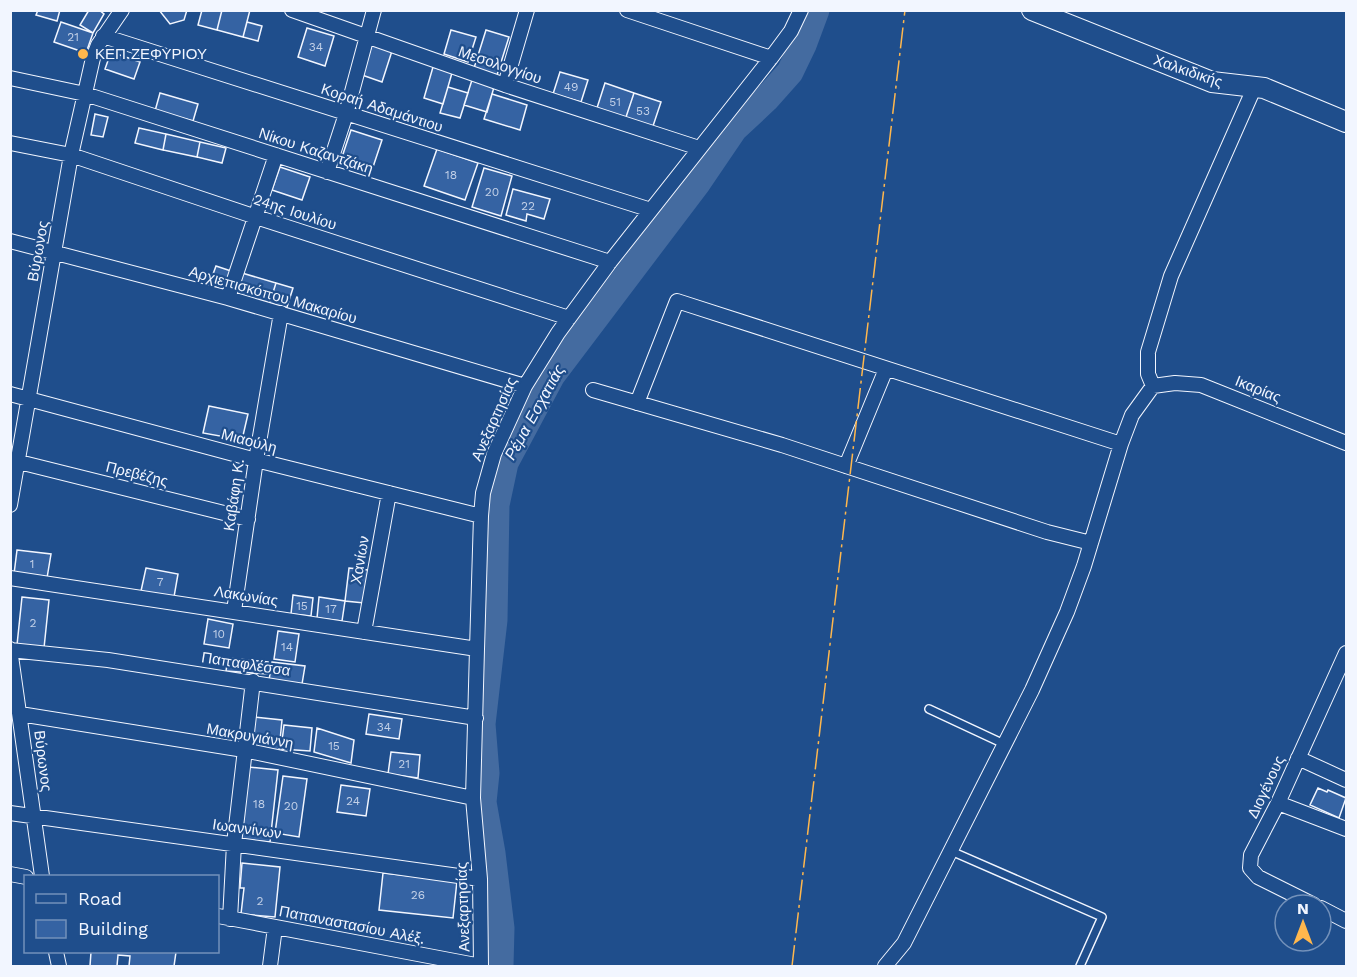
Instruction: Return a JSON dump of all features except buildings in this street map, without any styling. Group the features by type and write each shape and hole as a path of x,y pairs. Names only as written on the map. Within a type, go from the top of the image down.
{"street":[{"name":"Βύρωνος","path":"10,505 71,155 93,58 103,36 122,10"},
{"name":"Μεσολογγίου","path":"292,10 506,85 699,148"},
{"path":"327,172 346,114 374,10"},
{"path":"506,85 527,10"},
{"path":"627,10 771,58"},
{"name":"Ανεξαρτησίας","path":"481,966 480,879 473,798 481,516 483,493 494,454 525,386 569,318 610,262 771,58 791,31 801,10"},
{"name":"Χαλκιδικής","path":"1032,10 1212,82 1230,86 1255,86 1273,91 1347,122"},
{"name":"Κοραή Αδαμάντιου","path":"103,36 651,210"},
{"name":"Νίκου Καζαντζάκη","path":"10,78 85,94 610,262"},
{"path":"885,966 904,943 1032,690 1067,612 1132,415 1153,386 1148,374 1148,352 1171,276 1255,86"},
{"name":"24ης Ιουλίου","path":"10,143 71,155 569,318"},
{"path":"228,298 276,155"},
{"name":"Αρχιεπισκόπου Μακαρίου","path":"10,241 228,298 525,386"},
{"path":"637,403 677,301 1121,444"},
{"name":"Καβάφη Κ.","path":"234,611 281,313"},
{"path":"846,466 886,369"},
{"name":"Ικαρίας","path":"1153,386 1175,383 1201,385 1347,443"},
{"path":"593,390 846,466 1047,532 1091,543"},
{"name":"Μιαούλη","path":"10,394 256,460 481,516"},
{"name":"Πρεβέζης","path":"19,462 248,519"},
{"name":"Χανίων","path":"364,632 389,493"},
{"name":"Λακωνίας","path":"10,578 477,649"},
{"name":"Βύρωνος","path":"11,650 42,875"},
{"name":"Παπαφλέσσα","path":"11,650 108,660 253,681 476,718"},
{"name":"Διογένους","path":"1290,893 1258,877 1250,868 1251,855 1343,671 1347,653"},
{"path":"224,917 253,681"},
{"name":"Μακρυγιάννη","path":"20,714 244,750 473,798"},
{"path":"1298,758 1347,780"},
{"path":"1278,803 1347,829"},
{"name":"Ιωαννίνων","path":"10,813 480,879"},
{"path":"1333,914 1347,921"},
{"name":"Παπαναστασίου Αλέξ.","path":"224,917 481,966"},
{"path":"270,966 275,927"}],"lane":[{"path":"929,709 1004,744"},
{"path":"951,851 1102,917 1080,966"}],"waterway":[{"name":"Ρέμα Εσχατιάς","path":"500,966 501,928 483,802 486,773 482,724 494,620 496,505 505,463 552,375 698,182 734,129 766,99 790,72 816,10"}],"power":[{"path":"792,966 905,10"}],"place":[{"name":"ΚΕΠ ΖΕΦΥΡΙΟΥ","path":"83,54"}]}
